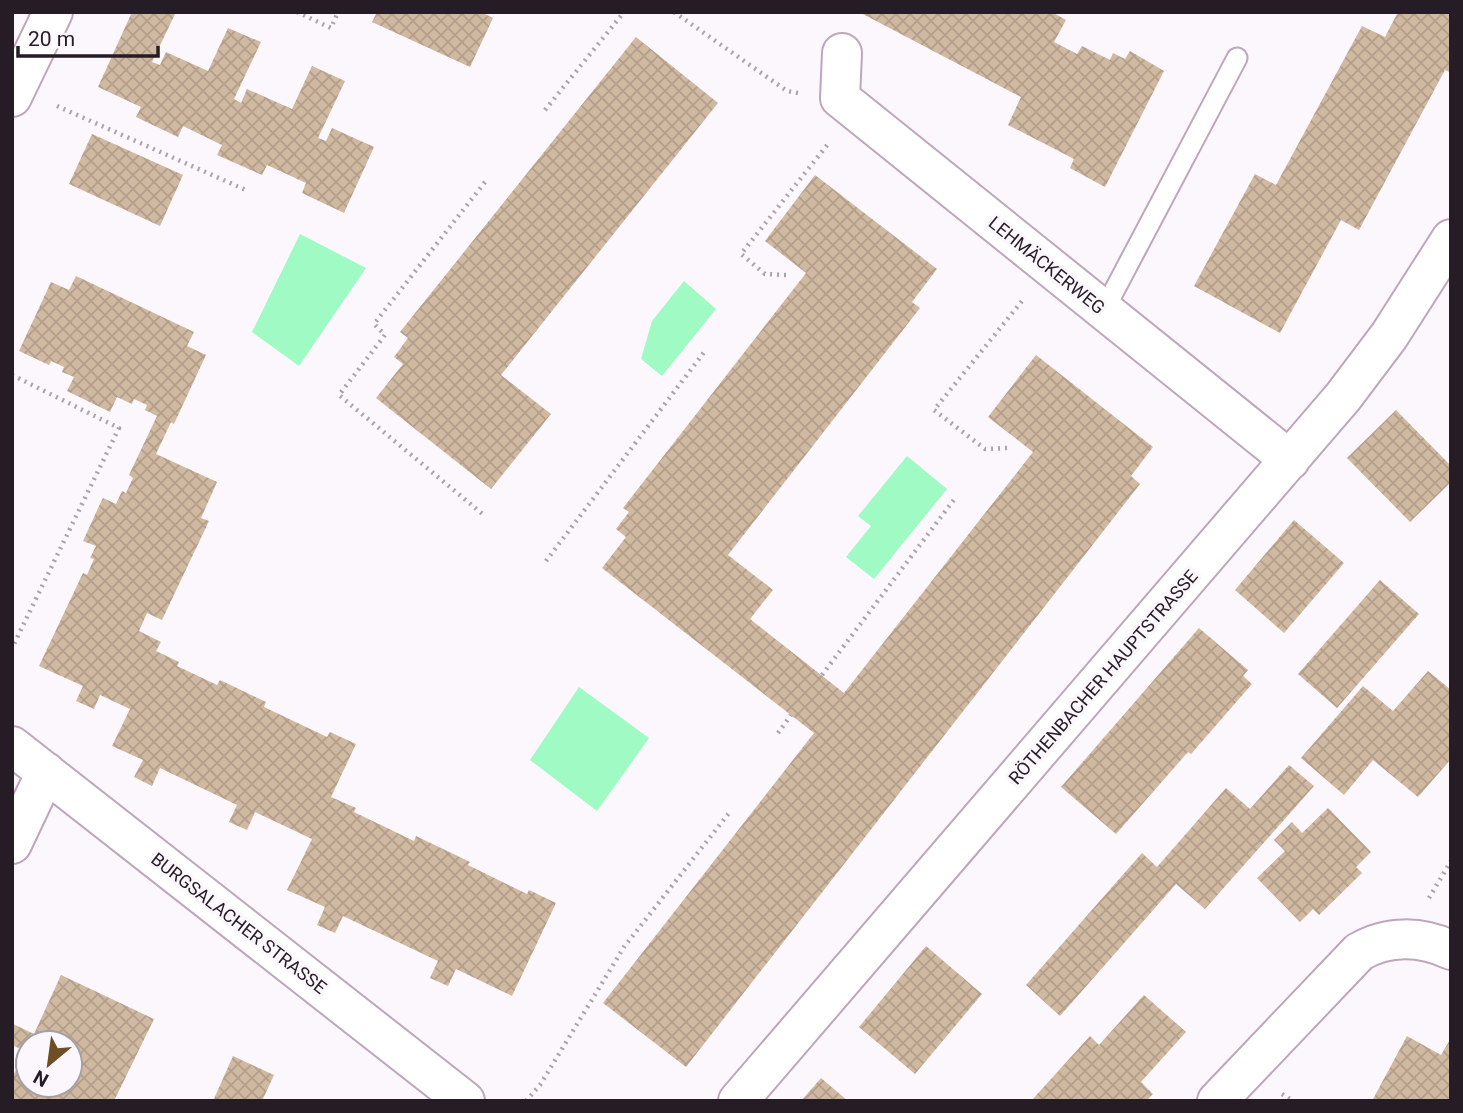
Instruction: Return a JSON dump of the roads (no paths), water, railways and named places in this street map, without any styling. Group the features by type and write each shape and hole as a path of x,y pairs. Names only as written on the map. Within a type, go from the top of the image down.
{"street":[{"path":"14,93 53,12"},
{"name":"LEHMÄCKERWEG","path":"842,53 847,104 1290,460"},
{"name":"RÖTHENBACHER HAUPTSTRASSE","path":"738,1101 1290,460 1343,397 1388,335 1438,286 1451,239"},
{"name":"BURGSALACHER STRASSE","path":"12,746 465,1101"},
{"path":"12,844 46,772"},
{"path":"1217,1101 1359,951 1372,944 1406,939 1432,943 1451,950"}],"lane":[{"path":"1104,310 1237,58"}]}
